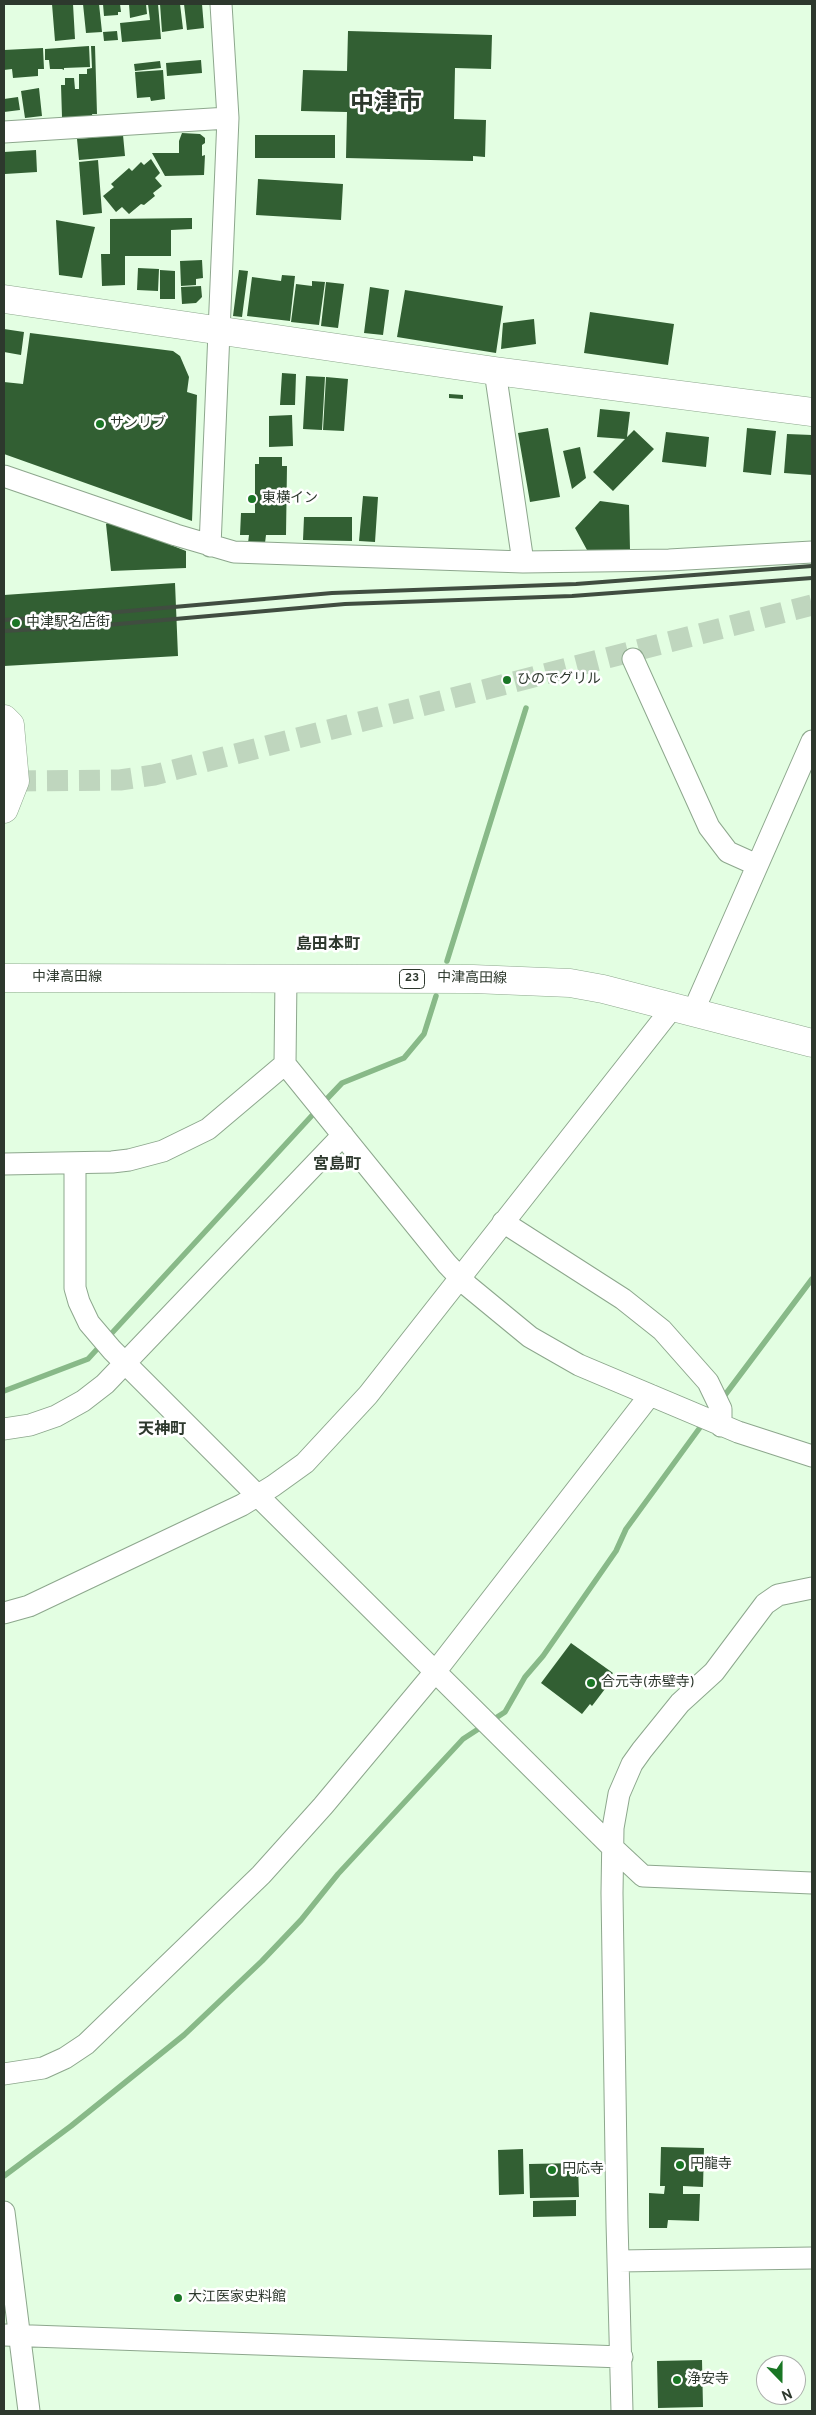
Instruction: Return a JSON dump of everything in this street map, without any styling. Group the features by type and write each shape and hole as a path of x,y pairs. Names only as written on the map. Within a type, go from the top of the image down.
{"main road":[{"path":"4,299 495,371 812,412"},
{"path":"4,719 10,725 15,781 4,809"},
{"name":"中津高田線","path":"4,978 536,980 603,988 812,1043"}],"street":[{"path":"210,546 228,118 221,4"},
{"path":"4,132 228,118"},
{"path":"495,371 524,562"},
{"path":"4,476 210,546 234,552 524,562 670,560 812,552"},
{"path":"633,659 709,827 728,852 757,865"},
{"path":"4,1613 29,1606 258,1496 305,1463 338,1430 503,1222 683,1009 757,865 812,741"},
{"path":"286,978 285,1064 460,1277 498,1313 546,1348 579,1365 721,1426 770,1444 812,1456"},
{"path":"4,1164 129,1160 178,1145 223,1117 285,1064"},
{"path":"4,1429 45,1420 69,1410 100,1389 126,1364 342,1135"},
{"path":"75,1162 75,1276 79,1302 89,1324 126,1364 613,1848 643,1876 812,1883"},
{"path":"503,1222 623,1299 662,1330 708,1382 721,1409 721,1426"},
{"path":"4,2074 32,2071 55,2063 77,2051 261,1875 329,1799 435,1672 650,1395"},
{"path":"622,2411 618,2260 613,1848 613,1828 618,1794 624,1779 642,1750 680,1703 714,1672 765,1604 778,1595 812,1588"},
{"path":"4,2212 12,2334 29,2411"},
{"path":"618,2260 812,2258"},
{"path":"12,2334 622,2357"}],"building":[{"path":"52,4 73,4 75,39 55,41"},
{"path":"83,4 99,4 102,32 86,33"},
{"path":"103,4 120,4 121,12 118,12 118,15 104,16"},
{"path":"129,4 146,4 147,14 130,18"},
{"path":"148,4 158,4 161,39 122,42 120,23 150,20"},
{"path":"160,4 180,4 183,29 162,32"},
{"path":"184,4 202,4 204,28 187,30"},
{"path":"117,31 118,40 104,41 103,32"},
{"path":"348,31 492,35 491,69 455,68 454,119 486,120 485,157 473,156 473,161 346,158 347,112 301,111 303,70 347,71"},
{"path":"89,46 90,67 64,68 64,70 50,69 49,60 45,60 45,49"},
{"path":"91,46 95,46 97,114 92,114 93,117 62,117 61,85 65,85 65,78 74,78 75,89 79,89 79,74 87,74 87,69 92,68"},
{"path":"43,48 44,69 38,69 38,76 13,78 12,69 4,70 4,50"},
{"path":"201,60 202,73 167,76 166,63"},
{"path":"160,61 161,68 135,71 134,64"},
{"path":"163,70 165,99 151,101 150,97 137,98 135,72"},
{"path":"39,88 42,116 25,118 21,91"},
{"path":"18,97 20,110 4,112 4,99"},
{"path":"182,133 200,134 205,138 205,143 202,145 202,156 205,155 204,175 165,176 152,153 179,153 179,141"},
{"path":"123,135 125,156 79,160 77,139"},
{"path":"255,135 335,135 335,158 255,158"},
{"path":"36,150 37,172 5,174 4,152"},
{"path":"151,159 160,173 155,178 162,186 153,193 155,196 129,214 122,207 116,212 103,196 114,187 111,184 129,168 132,171 141,162 144,165"},
{"path":"98,160 102,213 83,215 79,162"},
{"path":"258,179 343,184 341,220 256,215"},
{"path":"192,218 192,229 171,230 171,256 125,256 125,285 102,286 101,254 110,254 110,219"},
{"path":"56,220 95,227 82,278 59,275"},
{"path":"202,260 203,278 196,279 196,285 181,286 180,261"},
{"path":"138,268 159,269 158,291 137,290"},
{"path":"160,270 175,271 175,299 160,299"},
{"path":"239,270 248,271 242,317 233,316"},
{"path":"282,275 295,276 290,321 247,316 252,277 281,281"},
{"path":"312,281 325,282 319,325 291,322 296,284 312,286"},
{"path":"326,282 344,284 338,328 321,326"},
{"path":"201,286 202,297 196,303 182,304 181,287"},
{"path":"370,287 389,290 383,335 364,333"},
{"path":"405,290 503,306 496,353 397,337"},
{"path":"590,312 674,324 668,365 584,353"},
{"path":"534,319 536,344 501,349 503,323"},
{"path":"4,329 24,332 21,355 4,352"},
{"name":"サンリブ","path":"30,333 173,351 180,356 189,377 187,392 197,395 192,521 4,454 4,382 23,384"},
{"path":"282,373 296,374 295,405 280,405"},
{"path":"306,376 325,377 322,430 303,429"},
{"path":"326,377 348,379 344,431 323,430"},
{"path":"449,394 463,395 463,399 449,398"},
{"path":"600,409 630,412 627,437 634,430 654,449 613,491 593,472 625,439 597,437"},
{"path":"292,415 293,446 269,447 269,416"},
{"path":"548,428 560,497 530,502 518,433"},
{"path":"747,428 776,431 771,475 743,472"},
{"path":"666,432 709,437 706,467 662,462"},
{"path":"787,434 812,435 812,475 784,473"},
{"path":"580,447 586,478 572,489 563,451"},
{"path":"259,457 282,457 282,466 287,466 286,535 266,535 265,543 248,543 249,535 240,535 241,513 255,513 255,464 259,464"},
{"path":"363,496 378,497 375,542 359,541"},
{"path":"600,501 629,505 630,550 587,550 575,528"},
{"path":"304,517 352,517 352,541 303,540"},
{"path":"110,521 186,551 186,568 111,571 106,524"},
{"path":"175,583 178,656 4,666 4,595"},
{"path":"571,1643 613,1673 605,1683 608,1685 592,1706 590,1704 582,1714 541,1683"},
{"path":"661,2147 704,2148 703,2187 683,2186 683,2194 700,2194 699,2221 668,2220 667,2228 649,2228 649,2193 664,2194 665,2186 660,2186"},
{"path":"523,2149 524,2194 499,2195 498,2150"},
{"path":"578,2163 579,2197 530,2198 529,2164"},
{"path":"576,2200 576,2216 533,2217 533,2201"},
{"path":"702,2360 703,2407 658,2408 657,2361"}],"waterway":[{"path":"447,961 526,708"},
{"path":"323,1103 342,1083 404,1058 424,1034 436,996"},
{"path":"4,1391 88,1359 317,1110"},
{"path":"722,1399 812,1279"},
{"path":"491,1721 505,1712 525,1677 543,1656 616,1551 626,1529 704,1422"},
{"path":"4,2176 71,2126 184,2035 262,1961 301,1920 338,1874 463,1739 483,1726"}],"tunnel":[{"path":"15,781 120,780 154,775 812,605"}],"railway":[{"path":"4,620 332,593 576,584 812,566"},
{"path":"4,631 107,625 345,604 572,596 812,578"}],"place":[{"name":"サンリブ","path":"100,424"},
{"name":"東横イン","path":"252,499"},
{"name":"中津駅名店街","path":"16,623"},
{"name":"ひのでグリル","path":"507,680"},
{"name":"合元寺(赤壁寺)","path":"591,1683"},
{"name":"円龍寺","path":"680,2165"},
{"name":"円応寺","path":"552,2170"},
{"name":"大江医家史料館","path":"178,2298"},
{"name":"浄安寺","path":"677,2380"}],"district":[{"name":"中津市","path":"386,105"},
{"name":"島田本町","path":"328,946"},
{"name":"宮島町","path":"337,1166"},
{"name":"天神町","path":"162,1431"}]}
